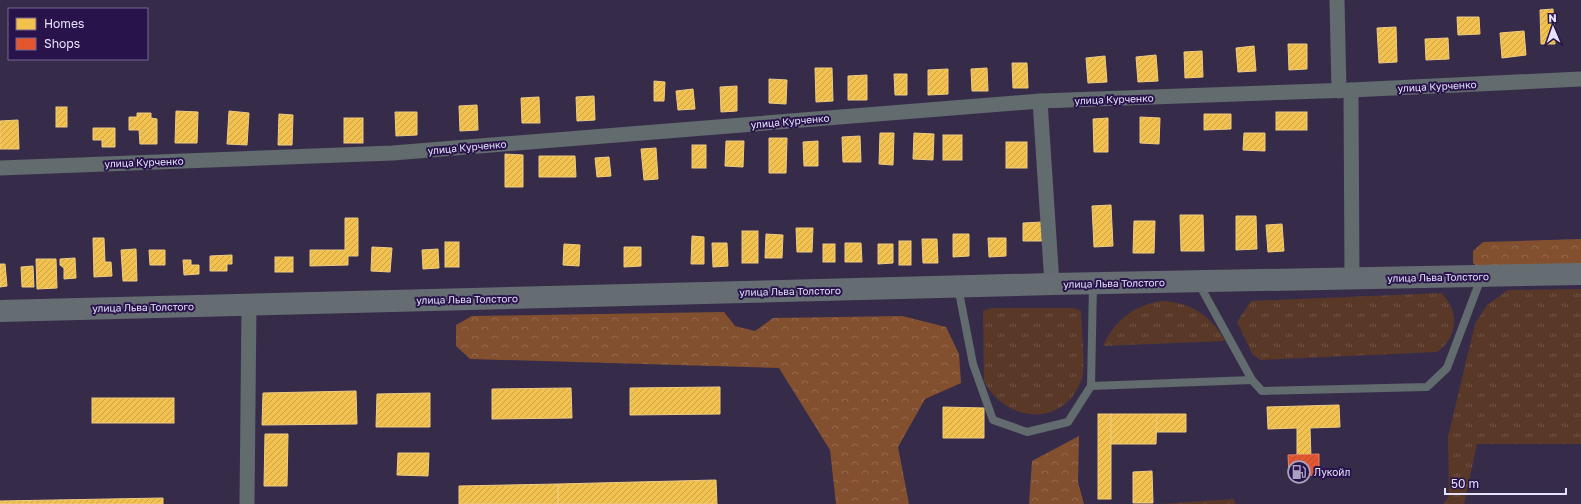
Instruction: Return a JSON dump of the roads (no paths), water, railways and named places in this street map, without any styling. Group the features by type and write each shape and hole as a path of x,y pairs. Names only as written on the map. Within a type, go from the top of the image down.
{"main road":[{"name":"улица Льва Толстого","path":"0,311 958,286 1581,274"}],"street":[{"path":"1337,0 1345,90 1352,279"},
{"name":"улица Курченко","path":"0,168 393,153 1040,101 1345,90 1581,78"},
{"path":"1040,101 1052,284"},
{"path":"247,504 249,304"}],"lane":[{"path":"1198,281 1252,380 1262,391 1427,387 1447,368 1482,276"},
{"path":"958,286 973,364 993,420 1027,432 1068,422 1091,386 1094,283"},
{"path":"1091,386 1252,380"}],"place":[{"name":"Лукойл","path":"1299,472"}]}
